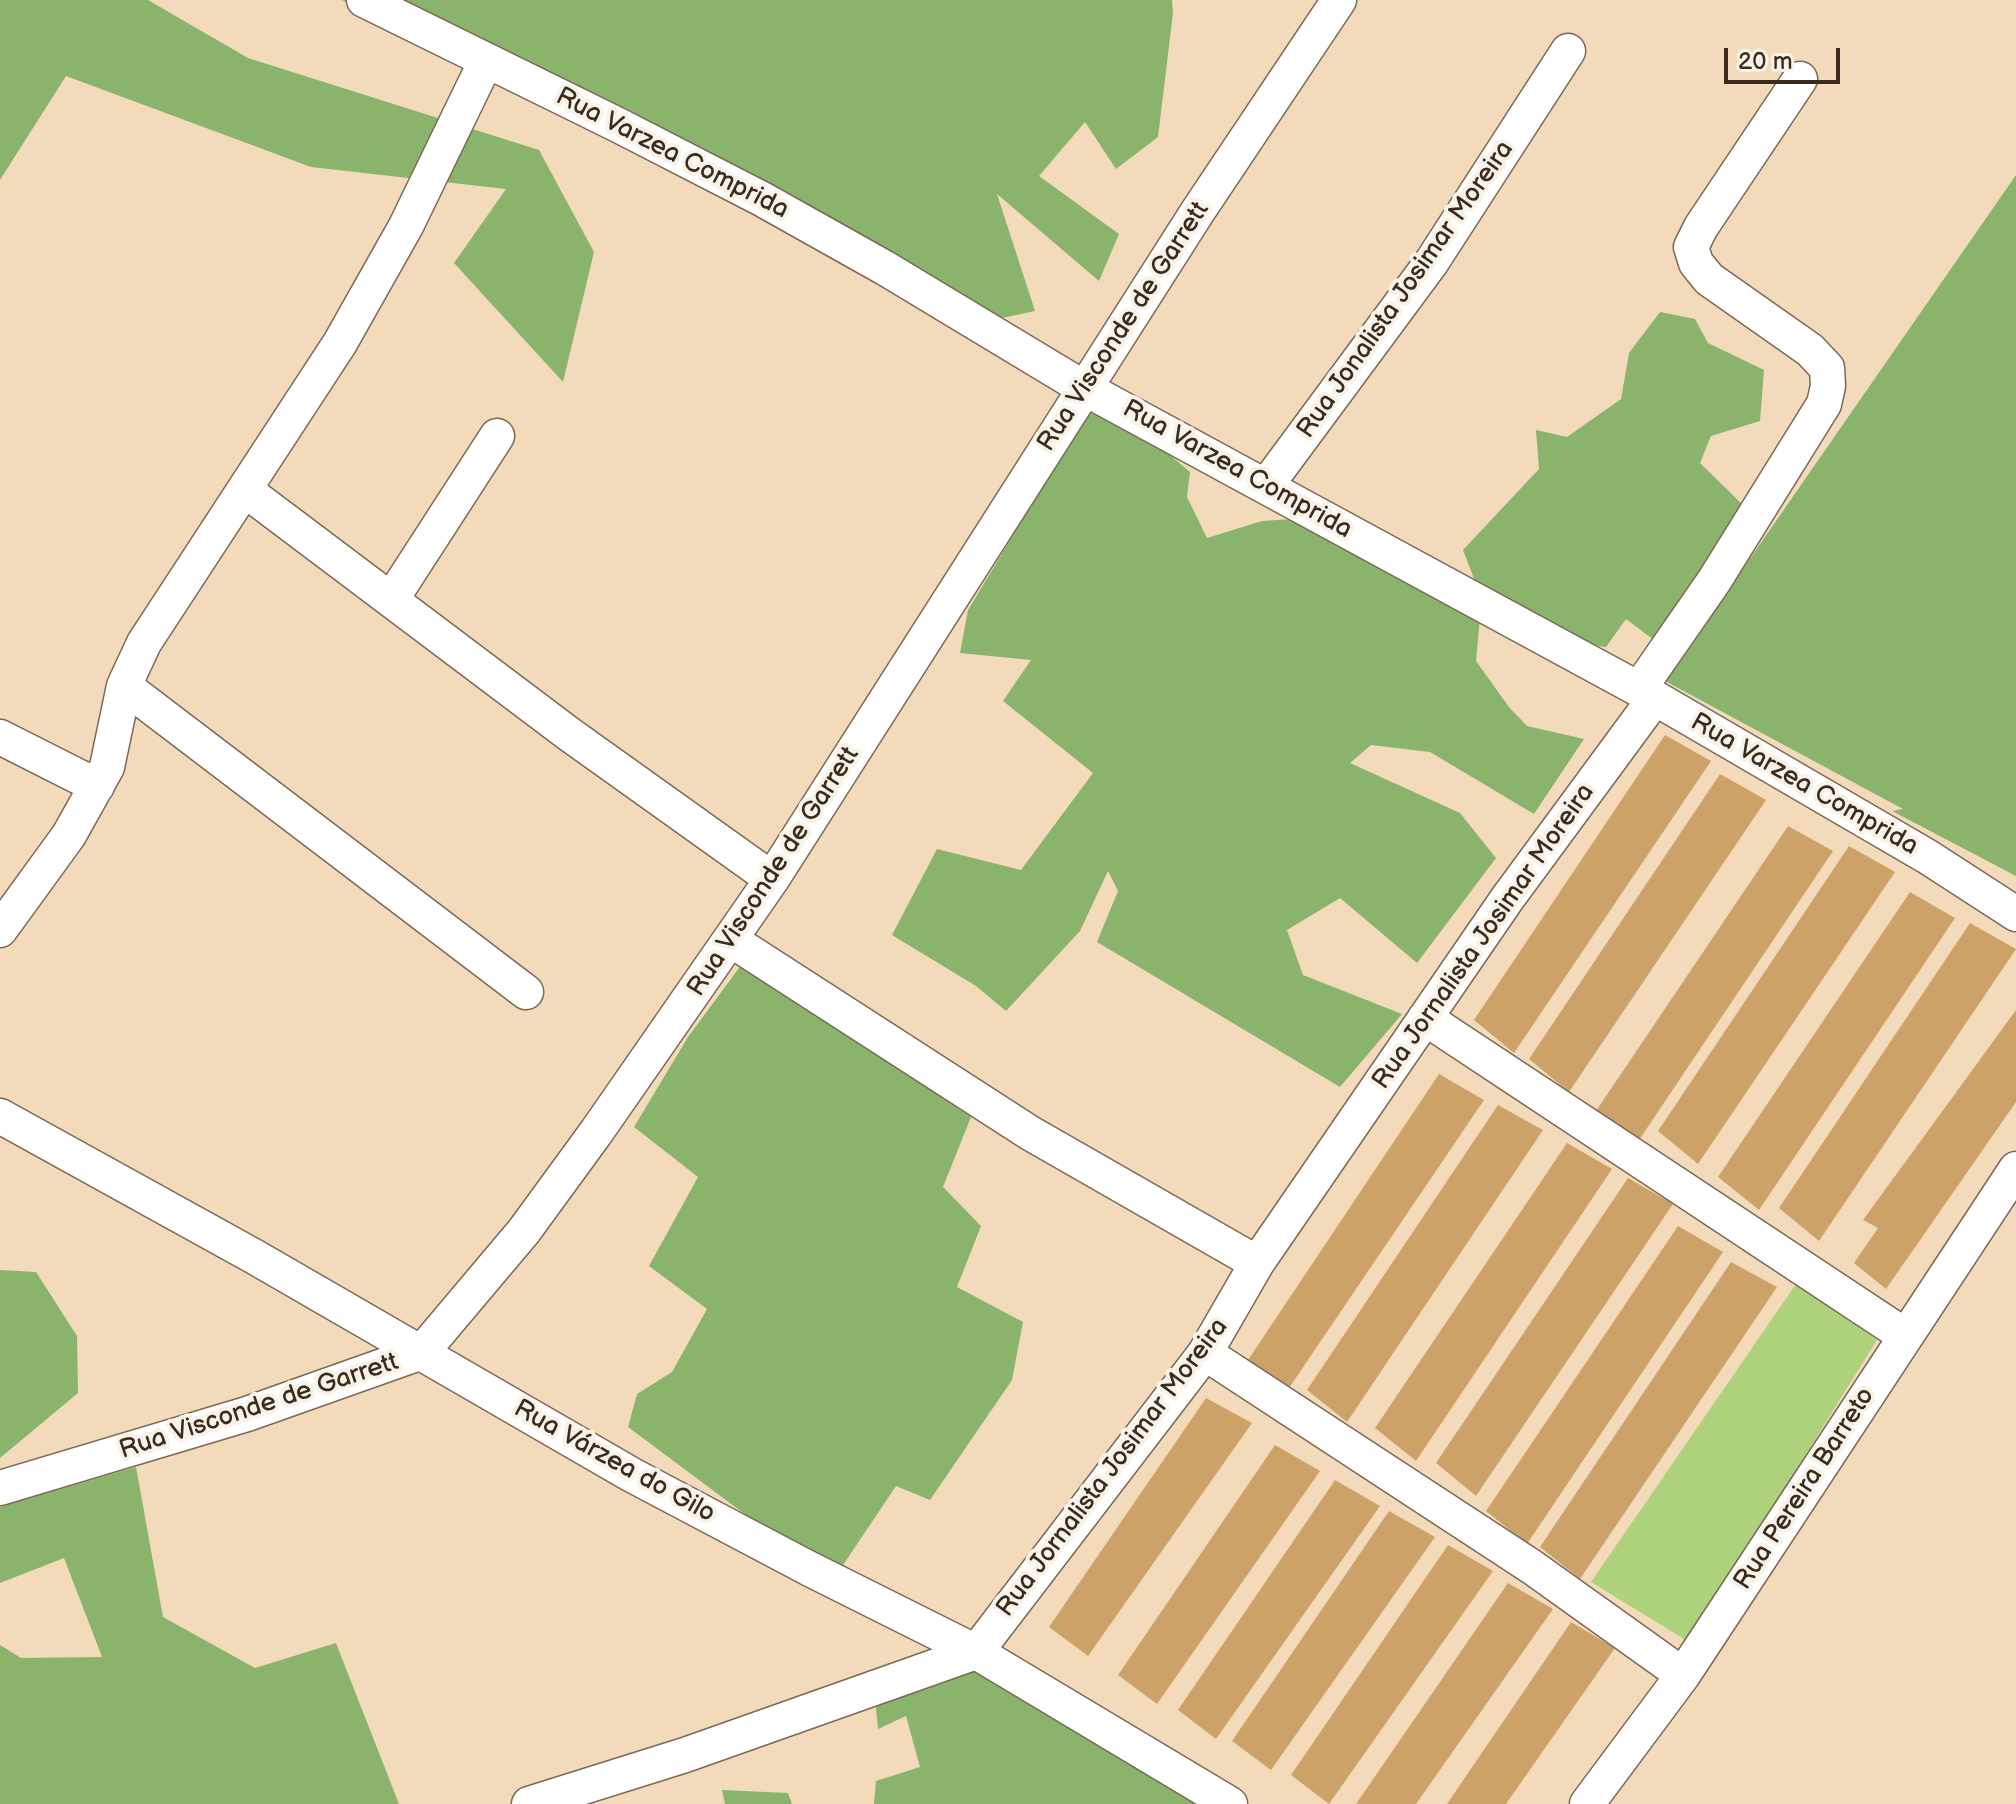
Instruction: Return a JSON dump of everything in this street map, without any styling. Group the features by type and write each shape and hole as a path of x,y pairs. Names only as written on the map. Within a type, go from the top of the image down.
{"street":[{"name":"Rua Varzea Comprida","path":"364,0 762,199 885,268 1084,388 1647,693 1928,857 2016,914"},
{"name":"Rua Visconde de Garrett","path":"0,1488 275,1405 422,1352 524,1231 731,940 1084,388 1339,0"},
{"name":"Rua Jonalista Josimar Moreira","path":"1266,486 1431,263 1568,51"},
{"path":"0,930 69,835 107,767 124,686 144,643 340,343 406,226 486,61"},
{"path":"1647,693 1824,404 1828,386 1827,368 1810,350 1709,279 1696,263 1691,247 1701,227 1800,79"},
{"path":"391,600 497,436"},
{"path":"245,490 569,734 772,879"},
{"path":"124,686 526,992"},
{"name":"Rua Jornalista Josimar Moreira","path":"976,1652 1205,1353 1257,1263 1647,693"},
{"path":"0,737 97,786"},
{"path":"731,940 1030,1133 1257,1263"},
{"path":"1425,1018 1904,1335"},
{"name":"Rua Várzea do Gilo","path":"0,1116 422,1352 632,1475 976,1652 1230,1804"},
{"name":"Rua Pereira Barreto","path":"1587,1804 1683,1675 2016,1169"},
{"path":"1205,1353 1532,1567 1683,1675"},
{"path":"529,1804 685,1755 976,1652"}],"green space":[{"path":"0,0 148,0 248,58 539,150 594,252 563,382 454,263 506,189 311,167 66,76 0,180"},
{"path":"342,0 1172,0 1173,13 1158,137 1116,169 1085,122 1039,176 1119,234 1099,281 997,194 1035,311 1002,318"},
{"path":"2016,175 2016,876 1892,811 1903,809 1665,681"},
{"path":"1660,312 1695,319 1708,343 1764,370 1760,421 1711,436 1700,463 1745,507 1658,643 1626,619 1606,647 1548,639 1484,605 1463,550 1539,469 1536,430 1567,437 1621,399 1629,353"},
{"path":"1098,394 1190,472 1187,497 1207,538 1262,521 1294,519 1480,618 1476,661 1509,707 1527,726 1584,739 1534,814 1430,752 1371,745 1350,763 1460,813 1496,858 1417,963 1340,898 1287,930 1303,975 1402,1014 1340,1087 1097,942 1118,891 1108,871 1080,931 1006,1011 976,986 892,935 937,849 1021,870 1093,773 1003,701 1031,660 960,653 968,610"},
{"path":"742,964 971,1117 943,1187 981,1226 957,1287 1023,1322 1012,1380 930,1500 896,1486 833,1580 628,1427 637,1394 672,1372 707,1309 649,1266 698,1177 634,1127 688,1037"},
{"path":"0,1270 36,1272 77,1336 78,1393 0,1458"},
{"path":"1796,1284 1877,1340 1689,1642 1591,1582"},
{"path":"136,1467 163,1617 255,1668 336,1643 399,1804 0,1804 0,1645 21,1658 102,1657 64,1558 0,1583 0,1507"},
{"path":"972,1669 1199,1804 874,1804 876,1781 920,1767 906,1716 878,1729 874,1688"},
{"path":"722,1790 788,1793 792,1804 725,1804"}],"building":[{"path":"1665,735 1711,761 1514,1053 1474,1020"},
{"path":"1720,774 1766,800 1569,1092 1529,1059"},
{"path":"1788,826 1833,851 1637,1143 1596,1111"},
{"path":"1849,846 1895,872 1698,1164 1658,1131"},
{"path":"1910,892 1955,918 1759,1210 1718,1177"},
{"path":"1970,923 2016,949 1819,1241 1779,1208"},
{"path":"2016,1010 2016,1102 1886,1289 1854,1263 1878,1228 1863,1220"},
{"path":"1439,1074 1484,1100 1289,1388 1248,1360"},
{"path":"1498,1105 1543,1130 1347,1422 1307,1390"},
{"path":"1567,1143 1612,1169 1416,1461 1375,1428"},
{"path":"1628,1178 1673,1204 1476,1496 1436,1463"},
{"path":"1678,1226 1723,1252 1527,1544 1486,1511"},
{"path":"1731,1262 1777,1287 1580,1579 1540,1547"},
{"path":"1206,1398 1252,1423 1088,1656 1049,1627"},
{"path":"1275,1445 1320,1471 1157,1704 1118,1675"},
{"path":"1335,1480 1380,1506 1216,1739 1178,1710"},
{"path":"1389,1511 1435,1537 1271,1770 1232,1741"},
{"path":"1448,1545 1493,1571 1329,1804 1291,1775"},
{"path":"1508,1583 1553,1609 1416,1804 1356,1804"},
{"path":"1571,1622 1615,1648 1506,1804 1447,1804"}]}
